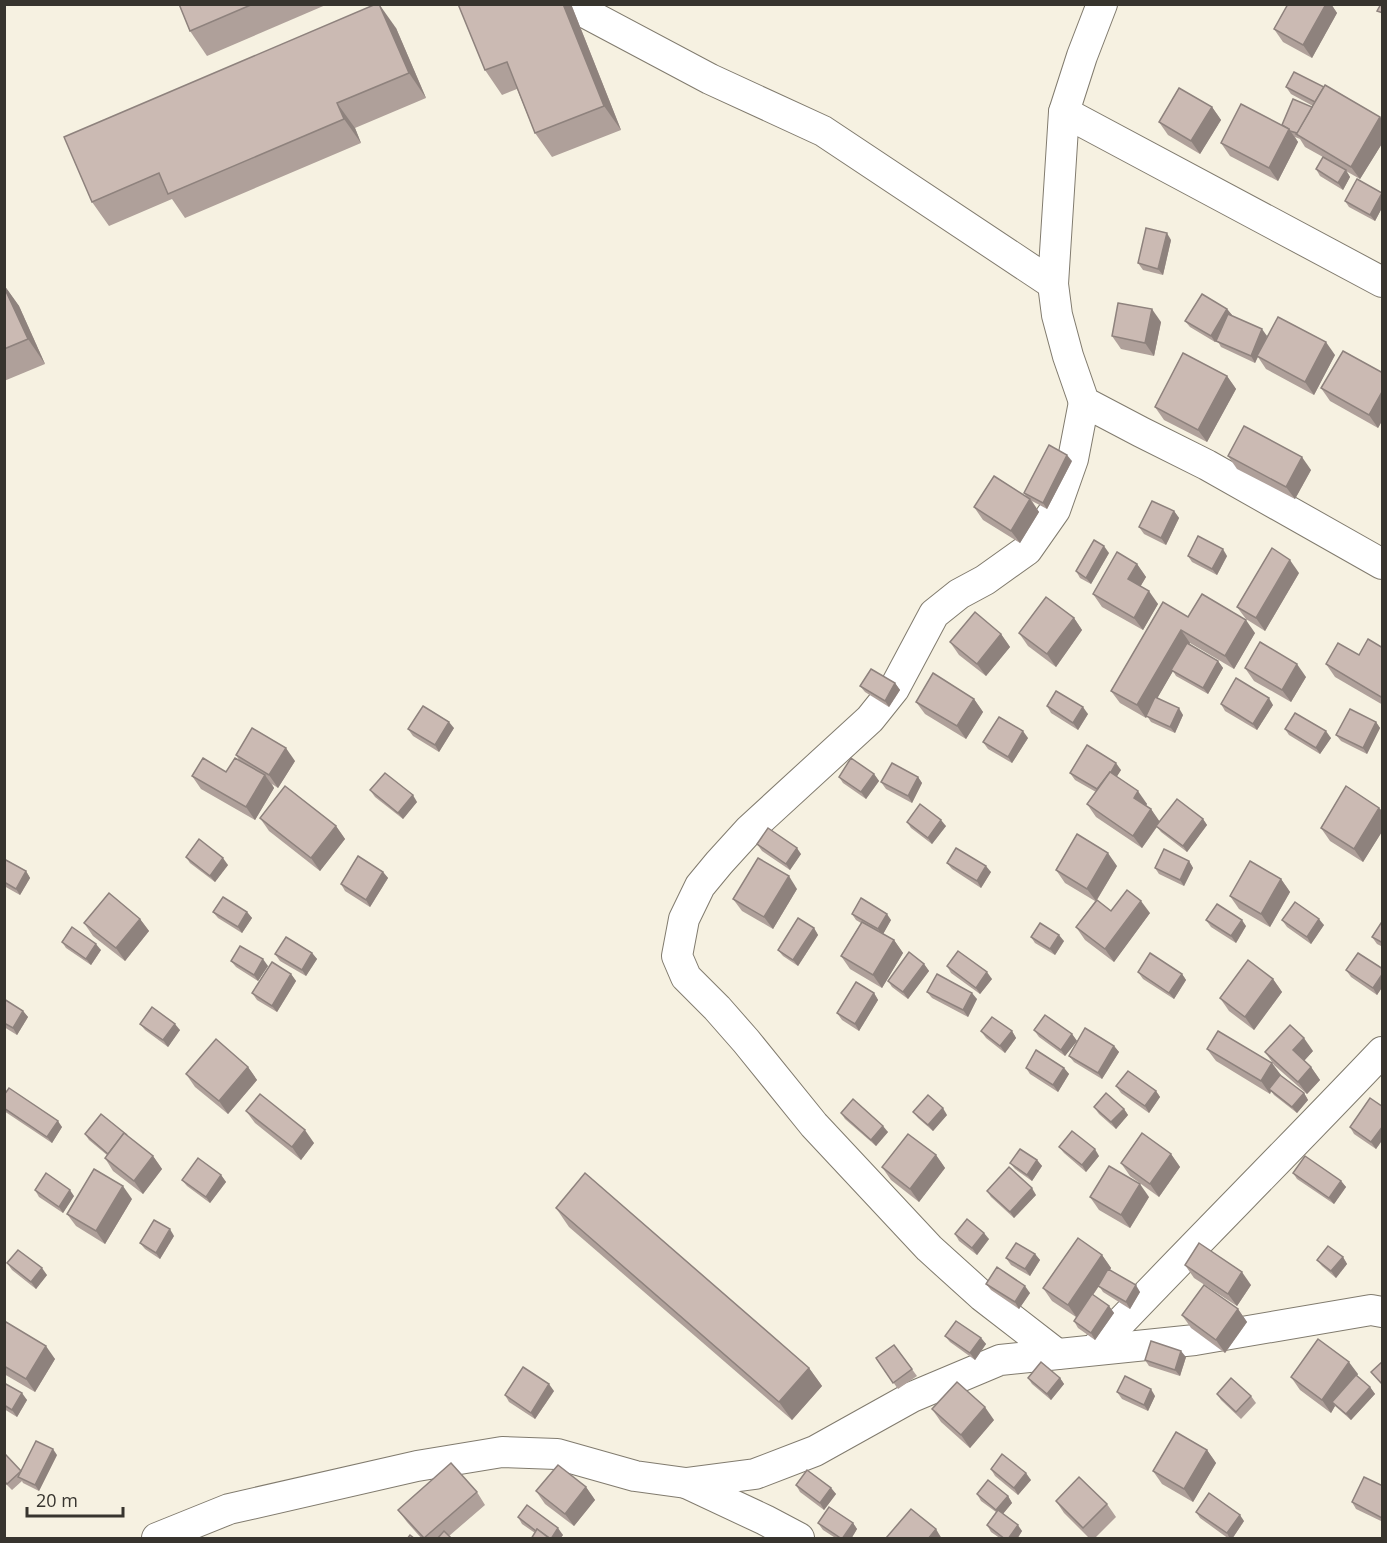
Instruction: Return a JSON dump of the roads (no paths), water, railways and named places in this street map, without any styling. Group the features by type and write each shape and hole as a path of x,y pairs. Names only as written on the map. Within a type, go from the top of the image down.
{"street":[{"path":"569,4 710,79 823,131 1053,284"},
{"path":"1057,1354 982,1296 929,1248 814,1125 747,1041 686,977 677,956 684,919 700,886 719,863 750,830 870,719 894,689 934,615 959,594 985,580 1027,550 1054,510 1073,459 1084,402 1057,315 1053,284 1064,112 1102,4"},
{"path":"1064,112 1383,282"},
{"path":"1084,402 1207,465 1383,564"},
{"path":"1094,1350 1383,1052"},
{"path":"158,1539 230,1509 417,1466 502,1452 557,1454 635,1476 686,1482 755,1474 814,1450 912,1397 1000,1360 1195,1340 1379,1309"},
{"path":"686,1482 799,1539"}]}
